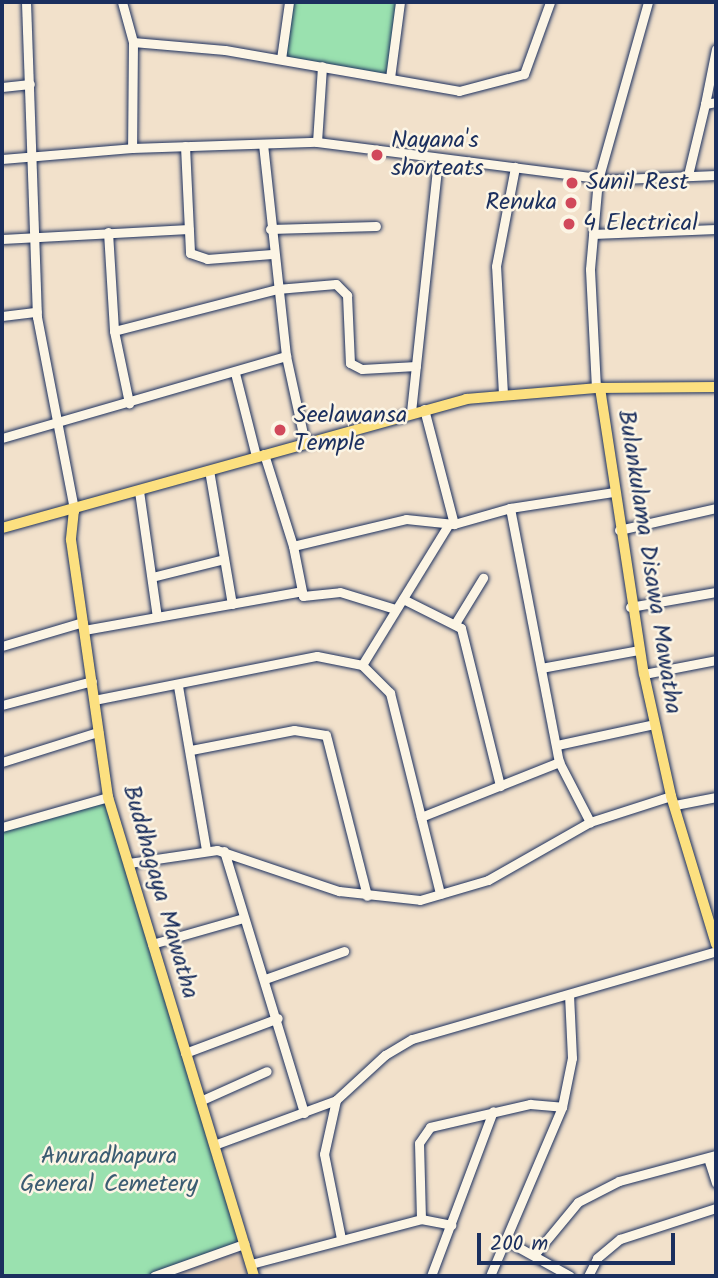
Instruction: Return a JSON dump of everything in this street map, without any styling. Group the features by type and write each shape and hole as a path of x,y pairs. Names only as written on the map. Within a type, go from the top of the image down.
{"main road":[{"path":"2,528 74,510 424,409 502,394 598,388 716,387"},
{"name":"Bulankulama Disawa Mawatha","path":"598,388 630,607 643,674 673,801 716,944"},
{"name":"Buddhagaya Mawatha","path":"74,510 70,532 108,797 254,1276"}],"street":[{"path":"26,2 37,312 74,510"},
{"path":"122,2 133,42 132,148"},
{"path":"281,59 289,2"},
{"path":"390,78 400,2"},
{"path":"133,42 281,59 459,91 515,79 524,74 550,2"},
{"path":"598,388 593,234 598,179 648,2"},
{"path":"688,175 716,49"},
{"path":"317,142 322,66"},
{"path":"2,88 30,84"},
{"path":"705,104 716,102"},
{"path":"2,159 132,148 317,142 598,179 716,175"},
{"path":"263,144 272,254 286,356 305,443"},
{"path":"185,146 190,253 207,258 272,254"},
{"path":"411,412 438,158"},
{"path":"502,394 496,267 515,167"},
{"path":"270,229 376,226"},
{"path":"2,239 189,229"},
{"path":"593,234 716,229"},
{"path":"108,232 114,331 129,403"},
{"path":"114,331 277,289 343,287 350,363 362,369 416,366"},
{"path":"2,316 37,312"},
{"path":"2,438 236,373 286,356"},
{"path":"236,373 260,455 293,546 303,596 340,593 395,609"},
{"path":"362,665 395,609 451,525 424,409"},
{"path":"209,470 232,604"},
{"path":"139,491 157,617"},
{"path":"293,546 406,519 451,525 510,508 613,492"},
{"path":"510,508 559,762 590,822"},
{"path":"619,530 716,508"},
{"path":"152,577 224,559"},
{"path":"483,578 456,622 500,786"},
{"path":"2,646 84,626 157,617 302,591"},
{"path":"630,607 716,592"},
{"path":"403,599 456,622"},
{"path":"541,668 639,650"},
{"path":"94,700 178,686 317,656 362,665 390,693 440,894"},
{"path":"643,674 716,660"},
{"path":"2,705 92,681"},
{"path":"178,686 206,849"},
{"path":"556,745 654,724"},
{"path":"191,750 294,730 326,735 367,897"},
{"path":"2,761 98,732"},
{"path":"421,817 559,762"},
{"path":"2,827 108,797"},
{"path":"129,863 206,849 224,851 367,897 404,901 488,880 590,822 673,801 716,797"},
{"path":"224,851 243,918 278,1018 303,1113"},
{"path":"152,944 243,918"},
{"path":"265,979 344,951"},
{"path":"214,1145 336,1100 385,1055 412,1040 716,951"},
{"path":"491,1276 562,1107 572,1058 569,995"},
{"path":"185,1053 278,1018"},
{"path":"200,1101 267,1071"},
{"path":"336,1100 324,1154 341,1238"},
{"path":"421,1219 419,1143 424,1135 442,1121 530,1104 562,1107"},
{"path":"431,1276 493,1111"},
{"path":"535,1254 578,1202 619,1181 712,1157 716,1184"},
{"path":"588,1276 597,1258 620,1239 716,1208"},
{"path":"251,1264 341,1238 421,1219 451,1225"},
{"path":"507,1241 535,1254 570,1276"},
{"path":"154,1276 244,1244"}],"shaded area":[{"path":"244,1244 254,1276 154,1276"}],"green space":[{"path":"289,2 401,2 390,78 281,59"},
{"name":"Anuradhapura General Cemetery","path":"108,797 244,1244 154,1276 2,1276 2,827"}],"place":[{"name":"Nayana's shorteats","path":"377,155"},
{"name":"Sunil Rest","path":"572,183"},
{"name":"Renuka","path":"571,203"},
{"name":"4 Electrical","path":"569,224"},
{"name":"Seelawansa Temple","path":"280,430"}]}
